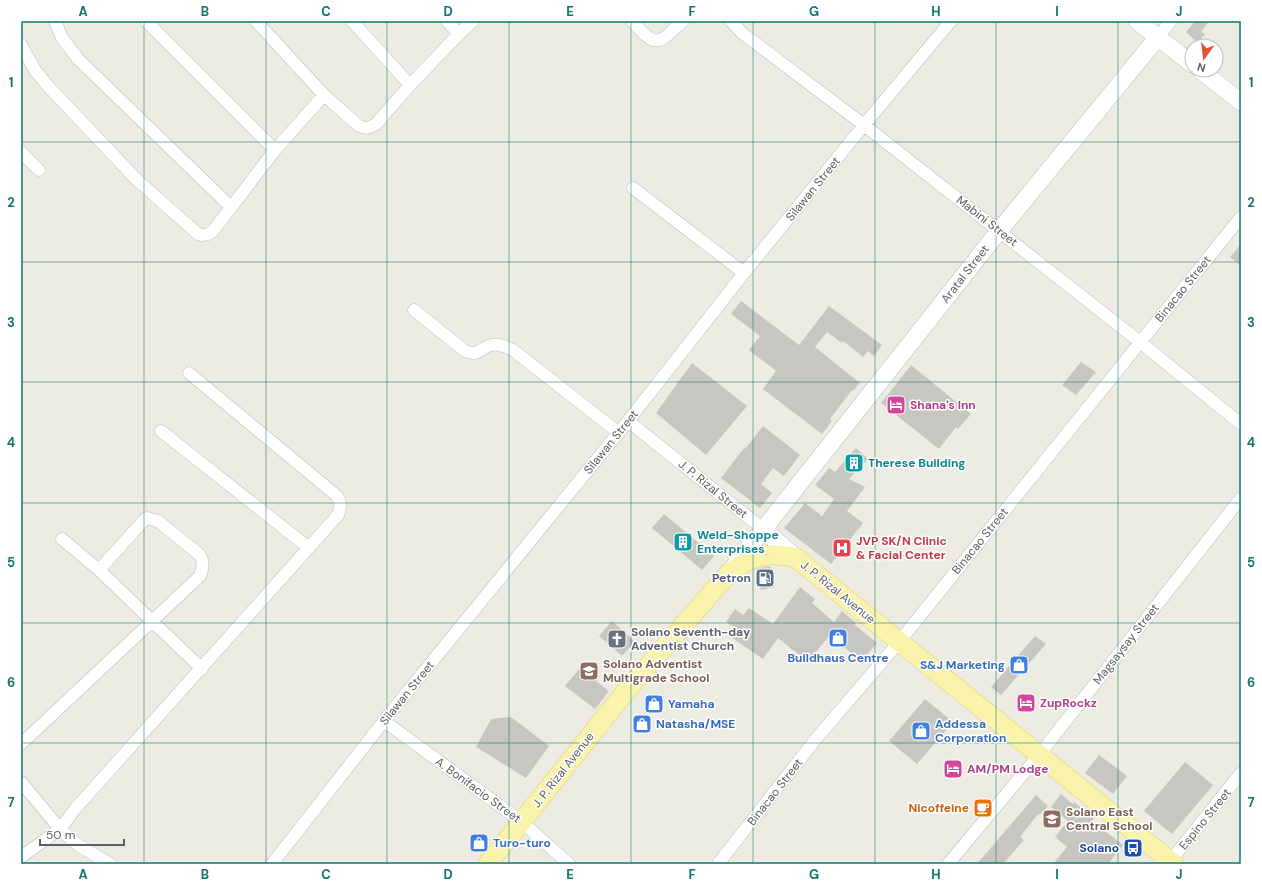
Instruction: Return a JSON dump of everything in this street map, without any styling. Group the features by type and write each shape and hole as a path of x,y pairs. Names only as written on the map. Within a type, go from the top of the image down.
{"main road":[{"name":"J. P. Rizal Avenue","path":"488,864 626,691 728,574 738,566 757,557 770,554 796,558 1171,863"}],"street":[{"path":"56,21 62,38 78,59 231,207"},
{"path":"146,21 275,150"},
{"path":"256,21 324,95 359,126 364,128 370,128 376,124 410,85 473,21"},
{"path":"352,21 410,85"},
{"path":"447,21 459,34"},
{"path":"632,21 646,37 650,40 657,41 663,39 682,21"},
{"name":"Mabini Street","path":"732,21 746,36 864,125 1140,342 1241,424"},
{"name":"Silawan Street","path":"272,864 384,721 619,433 744,273 864,125 951,21"},
{"path":"1137,21 1184,58"},
{"name":"Aratal Street","path":"728,574 999,231 1171,21"},
{"path":"21,45 35,70 47,85 137,180 198,234 204,236 209,234 275,150 324,95"},
{"path":"1210,78 1241,102"},
{"path":"21,152 39,170"},
{"path":"633,188 744,273"},
{"name":"Binacao Street","path":"718,864 815,740 899,642 1241,217"},
{"path":"414,310 465,352 477,354 492,345 498,345 513,350 619,433"},
{"path":"21,856 60,829 75,809 202,669 338,515 340,504 337,496 189,373"},
{"name":"J. P. Rizal Street","path":"628,421 763,529 796,558"},
{"path":"161,431 309,548"},
{"name":"Magsaysay Street","path":"948,864 1038,755 1241,498"},
{"path":"21,744 200,576 203,561 200,555 158,521 147,518 99,570"},
{"path":"62,539 99,570 202,669"},
{"name":"A. Bonifacio Street","path":"384,721 522,822 569,864"},
{"name":"Espino Street","path":"1171,863 1241,773"},
{"path":"21,782 60,829 78,845 110,864"}],"building":[{"path":"1195,21 1209,21 1201,32 1205,34 1202,38 1193,38 1186,32"},
{"path":"1241,244 1241,266 1230,257"},
{"path":"741,301 799,345 829,306 882,345 874,356 868,351 863,357 843,341 842,343 827,332 815,347 860,383 853,391 852,390 830,419 832,421 822,434 763,389 776,371 749,350 760,336 731,314"},
{"path":"1081,362 1096,372 1076,395 1062,385"},
{"path":"692,363 747,406 706,455 656,413"},
{"path":"911,365 971,414 958,429 956,427 939,449 881,403"},
{"path":"763,426 800,455 784,476 773,468 761,484 772,493 760,508 721,478"},
{"path":"856,448 868,459 849,479 865,487 847,511 863,523 831,564 784,528 805,503 822,516 834,499 815,485 829,468 835,472"},
{"name":"Weld-Shoppe Enterprises","path":"664,514 714,556 702,570 652,528"},
{"name":"Petron","path":"770,566 774,587 761,590 756,569"},
{"path":"800,587 815,599 812,603 834,622 842,611 856,623 855,625 877,643 862,661 829,636 808,662 778,638 763,659 728,635 734,627 726,622 735,609 743,615 749,608 773,624"},
{"name":"Solano Seventh-day Adventist Church","path":"612,621 635,642 622,656 599,636"},
{"name":"S&J Marketing","path":"1035,636 1046,644 1001,695 991,687"},
{"path":"580,668 609,691 595,709 565,686"},
{"name":"Addessa Corporation","path":"925,699 953,722 917,764 889,741"},
{"path":"511,717 549,746 526,778 476,747 491,719"},
{"path":"1099,755 1127,776 1113,794 1085,773"},
{"path":"1185,762 1213,785 1172,834 1144,811"},
{"path":"1061,794 1094,818 1092,821 1123,845 1108,864 1053,864 1067,847 1055,837 1068,821 1051,807"},
{"path":"1036,795 1048,806 1039,815 1038,814 1020,837 1024,840 1003,864 977,864"}],"place":[{"name":"Shana's Inn","path":"896,405"},
{"name":"Therese Building","path":"854,463"},
{"name":"Weld-Shoppe Enterprises","path":"683,542"},
{"name":"JVP SK/N Clinic & Facial Center","path":"842,548"},
{"name":"Petron","path":"765,578"},
{"name":"Buildhaus Centre","path":"838,638"},
{"name":"Solano Seventh-day Adventist Church","path":"617,639"},
{"name":"S&J Marketing","path":"1019,665"},
{"name":"Solano Adventist Multigrade School","path":"589,671"},
{"name":"ZupRockz","path":"1026,703"},
{"name":"Yamaha","path":"654,704"},
{"name":"Natasha/MSE","path":"642,724"},
{"name":"Addessa Corporation","path":"921,731"},
{"name":"AM/PM Lodge","path":"953,769"},
{"name":"Nicoffeine","path":"983,808"},
{"name":"Solano East Central School","path":"1052,819"},
{"name":"Turo-turo","path":"479,843"},
{"name":"Solano","path":"1133,848"}]}
